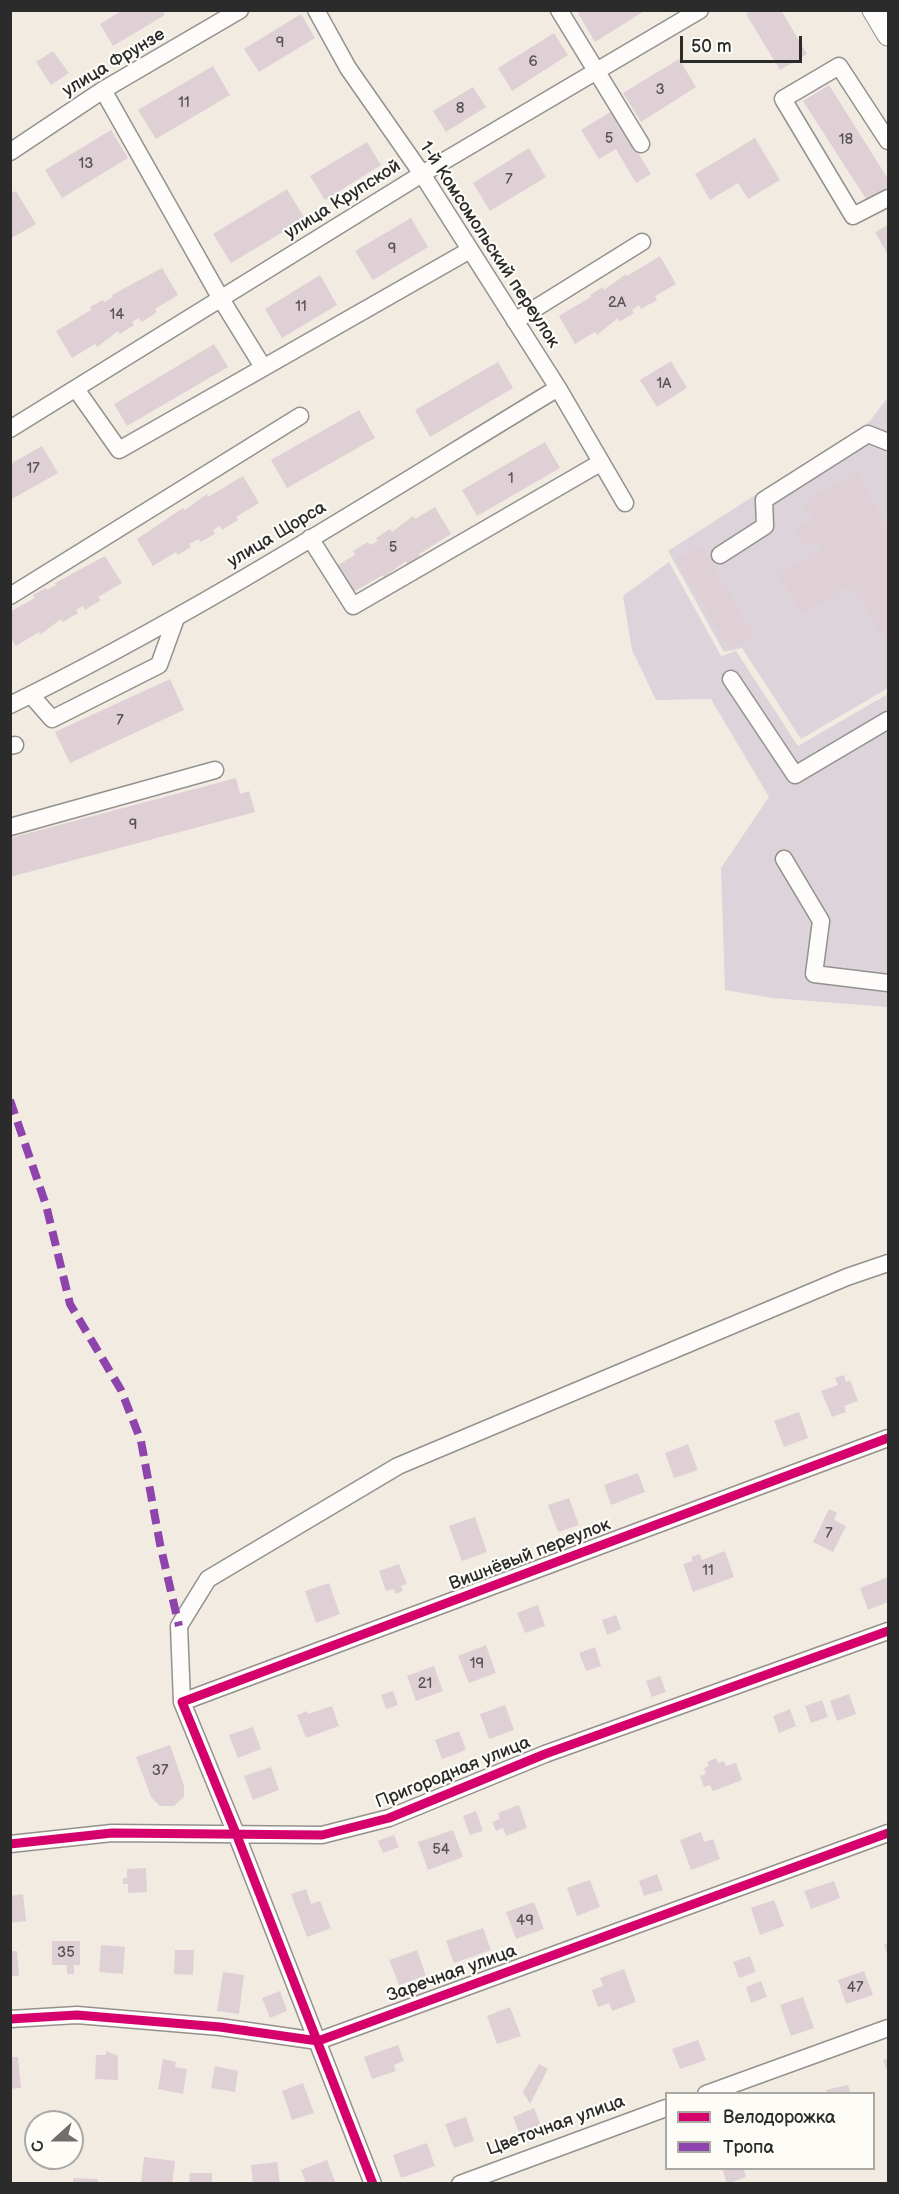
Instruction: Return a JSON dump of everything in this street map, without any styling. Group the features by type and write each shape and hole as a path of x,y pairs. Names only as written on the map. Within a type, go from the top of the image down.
{"main road":[{"path":"873,10 888,35"}],"street":[{"name":"улица Фрунзе","path":"10,152 104,90 240,10"},
{"name":"1-й Комсомольский переулок","path":"316,10 348,68 422,174 558,388 600,464 625,503"},
{"path":"559,10 641,144"},
{"name":"улица Крупской","path":"10,429 422,174 700,10"},
{"path":"888,141 838,66 783,99 853,216 888,198"},
{"path":"104,90 221,299 263,367"},
{"path":"515,321 642,242"},
{"path":"76,389 119,450 470,250"},
{"name":"улица Щорса","path":"10,705 101,661 176,618 558,388"},
{"path":"10,596 300,416"},
{"path":"720,555 765,526 764,500 868,435 888,442"},
{"path":"310,538 353,606 600,464"},
{"path":"31,695 52,719 159,665 176,618"},
{"path":"731,679 795,775 888,720"},
{"path":"10,827 215,770"},
{"path":"784,859 821,921 814,974 888,983"},
{"path":"373,2184 182,1702 179,1626 208,1579 398,1466 848,1277 888,1263"},
{"name":"Вишнёвый переулок","path":"182,1702 888,1438"},
{"name":"Пригородная улица","path":"10,1845 112,1833 237,1836 322,1835 389,1818 545,1754 888,1631"},
{"name":"Заречная улица","path":"10,2019 77,2015 220,2027 318,2041 888,1833"},
{"path":"712,2092 888,2028"},
{"name":"Цветочная улица","path":"460,2184 665,2108"}],"shaded area":[{"path":"888,397 888,688 801,739 742,648 724,652 668,551 869,422"},
{"path":"669,562 721,656 736,651 798,746 888,694 888,1007 772,998 725,990 721,868 769,797 711,699 656,700 632,650 623,596"}],"building":[{"path":"123,10 162,10 165,15 113,46 100,24"},
{"path":"583,10 646,10 595,42 578,13"},
{"path":"752,10 781,10 807,54 780,70 746,14"},
{"path":"301,14 315,38 259,72 244,49"},
{"path":"554,33 568,55 512,91 498,68"},
{"path":"53,51 69,73 51,85 36,62"},
{"path":"679,59 696,87 641,122 623,93"},
{"path":"213,66 230,95 156,139 138,110"},
{"path":"829,85 888,179 888,189 868,202 803,101"},
{"path":"473,87 486,107 446,132 433,111"},
{"path":"612,111 651,174 636,183 616,149 599,159 581,130"},
{"path":"111,130 128,158 62,198 45,170"},
{"path":"755,138 780,180 748,199 738,183 710,200 695,174"},
{"path":"367,142 381,165 325,200 310,176"},
{"path":"529,148 546,177 490,211 473,183"},
{"path":"287,189 305,219 231,263 213,234"},
{"path":"16,191 36,224 10,239 10,194"},
{"path":"411,218 428,247 373,280 355,251"},
{"path":"888,225 888,255 875,232"},
{"path":"660,256 676,284 655,296 657,300 641,309 639,305 632,310 634,313 619,322 618,318 597,335 595,332 575,344 559,316 603,287 604,290 626,274 627,276"},
{"path":"162,268 178,295 155,309 157,312 142,322 139,318 132,322 134,325 120,334 118,331 97,347 95,344 72,358 56,331 91,310 90,307 103,300 104,302 113,297 112,295"},
{"path":"320,275 337,305 282,338 265,309"},
{"path":"214,344 228,367 127,426 114,404"},
{"path":"671,361 687,388 657,407 640,380"},
{"path":"498,362 513,388 430,437 415,410"},
{"path":"359,410 375,438 287,488 271,460"},
{"path":"545,442 560,468 477,516 462,490"},
{"path":"42,446 58,473 10,500 10,464"},
{"path":"856,471 888,526 888,647 851,585 802,614 778,574 823,548 819,541 807,548 795,528 812,518 803,503"},
{"path":"243,476 259,503 236,517 238,520 222,530 220,526 213,530 215,534 200,542 199,539 189,544 191,547 178,555 176,552 153,566 137,539 183,508 185,510 207,494 208,497"},
{"path":"435,507 451,534 407,564 406,561 384,577 383,575 350,594 334,567 355,555 353,551 368,542 370,545 378,541 376,538 390,529 392,532 413,516 415,519"},
{"path":"700,545 754,635 730,649 676,560"},
{"path":"105,556 122,583 98,597 101,600 85,610 83,606 76,610 78,613 63,622 61,619 40,635 39,632 16,646 10,637 10,612 35,598 33,595 46,588 47,590 56,585 55,583"},
{"path":"170,679 184,710 70,763 55,732"},
{"path":"236,778 240,794 249,791 255,812 10,877 10,838"},
{"path":"844,1375 846,1382 850,1380 858,1401 844,1406 846,1412 832,1417 821,1391 838,1385 835,1378"},
{"path":"799,1412 808,1438 784,1447 774,1421"},
{"path":"688,1444 698,1470 674,1478 665,1453"},
{"path":"638,1473 645,1492 611,1505 604,1485"},
{"path":"569,1498 579,1525 558,1532 548,1505"},
{"path":"829,1509 837,1513 834,1520 846,1526 833,1552 813,1542"},
{"path":"475,1517 487,1552 462,1561 449,1526"},
{"path":"725,1551 734,1577 693,1592 683,1564 693,1561 691,1557 700,1554 702,1560"},
{"path":"399,1564 407,1584 401,1586 403,1591 395,1594 394,1589 386,1591 379,1571"},
{"path":"888,1577 888,1602 868,1610 860,1588"},
{"path":"329,1583 340,1614 316,1623 305,1591"},
{"path":"538,1605 545,1626 525,1633 517,1613"},
{"path":"616,1615 621,1629 607,1635 602,1620"},
{"path":"486,1645 496,1673 469,1683 458,1656"},
{"path":"595,1647 601,1666 586,1671 579,1653"},
{"path":"434,1666 443,1691 416,1701 407,1676"},
{"path":"660,1676 666,1692 652,1697 646,1681"},
{"path":"393,1691 398,1705 386,1709 381,1695"},
{"path":"849,1694 856,1714 837,1721 830,1701"},
{"path":"822,1700 828,1717 811,1723 805,1706"},
{"path":"505,1705 514,1730 489,1739 480,1714"},
{"path":"332,1706 339,1726 306,1738 297,1715"},
{"path":"790,1709 796,1726 779,1733 773,1716"},
{"path":"253,1727 261,1749 238,1758 229,1735"},
{"path":"459,1731 466,1750 442,1759 435,1740"},
{"path":"170,1745 184,1785 184,1797 174,1806 160,1806 151,1797 136,1757"},
{"path":"716,1758 718,1763 724,1761 726,1766 736,1763 742,1780 713,1791 710,1785 704,1787 700,1776 706,1774 704,1768 709,1766 707,1762"},
{"path":"271,1767 279,1790 253,1800 244,1776"},
{"path":"519,1805 527,1828 506,1836 503,1828 496,1831 492,1822 500,1819 498,1813"},
{"path":"476,1811 483,1831 470,1835 463,1816"},
{"path":"453,1830 463,1857 428,1870 418,1842"},
{"path":"701,1832 704,1842 713,1839 720,1859 691,1870 680,1840"},
{"path":"394,1835 399,1847 383,1853 378,1841"},
{"path":"146,1868 147,1892 128,1893 128,1884 123,1884 123,1878 127,1878 127,1869"},
{"path":"657,1874 663,1890 644,1896 639,1881"},
{"path":"590,1880 600,1907 577,1916 567,1888"},
{"path":"834,1881 840,1898 811,1909 804,1891"},
{"path":"306,1889 311,1904 320,1901 331,1928 307,1937 291,1894"},
{"path":"23,1894 26,1921 10,1923 10,1896"},
{"path":"774,1900 784,1926 760,1935 751,1908"},
{"path":"534,1902 544,1929 516,1939 506,1912"},
{"path":"483,1928 491,1950 454,1963 446,1941"},
{"path":"52,1941 80,1941 80,1965 74,1965 74,1974 67,1974 67,1965 52,1965"},
{"path":"888,1943 888,1958 884,1945"},
{"path":"101,1945 125,1947 123,1974 99,1972"},
{"path":"175,1950 194,1950 193,1975 174,1974"},
{"path":"417,1950 426,1976 399,1985 389,1960"},
{"path":"10,1951 17,1951 19,1976 10,1976"},
{"path":"750,1956 756,1972 739,1978 733,1962"},
{"path":"624,1969 636,2002 612,2011 609,2003 598,2007 592,1990 603,1986 600,1978"},
{"path":"864,1971 873,1995 846,2004 838,1980"},
{"path":"223,1972 244,1975 239,2014 217,2011"},
{"path":"761,1981 767,1997 751,2003 746,1987"},
{"path":"280,1991 287,2011 270,2018 262,1998"},
{"path":"803,1997 814,2028 791,2036 780,2005"},
{"path":"510,2007 521,2036 497,2044 487,2016"},
{"path":"698,2040 706,2060 680,2069 672,2049"},
{"path":"398,2045 404,2061 394,2065 396,2071 372,2079 364,2057"},
{"path":"106,2051 118,2056 118,2080 95,2079 96,2055 106,2055"},
{"path":"10,2057 18,2057 21,2088 10,2089"},
{"path":"888,2058 888,2073 883,2060"},
{"path":"163,2059 176,2062 175,2067 187,2069 183,2094 158,2089"},
{"path":"539,2064 548,2069 530,2104 523,2092"},
{"path":"215,2066 238,2071 235,2092 211,2088"},
{"path":"303,2083 314,2113 292,2120 282,2091"},
{"path":"848,2085 850,2092 826,2092 826,2090"},
{"path":"534,2108 542,2129 521,2138 513,2117"},
{"path":"466,2117 474,2141 454,2148 445,2124"},
{"path":"427,2143 435,2166 401,2178 393,2155"},
{"path":"144,2157 175,2161 172,2184 141,2184"},
{"path":"327,2160 336,2184 306,2184 301,2170"},
{"path":"277,2162 280,2184 253,2184 251,2165"},
{"path":"723,2170 744,2170 746,2177 727,2184"},
{"path":"190,2173 212,2173 212,2184 189,2184"},
{"path":"73,2178 98,2179 98,2184 73,2184"}],"marked path":[{"path":"10,1100 46,1205 70,1304 121,1390 141,1441 160,1544 179,1626"}],"cycle path":[{"path":"373,2184 182,1702 888,1438"},
{"path":"10,1844 112,1833 322,1835 389,1818 545,1754 888,1631"},
{"path":"10,2019 77,2015 220,2027 318,2041 888,1833"}]}
